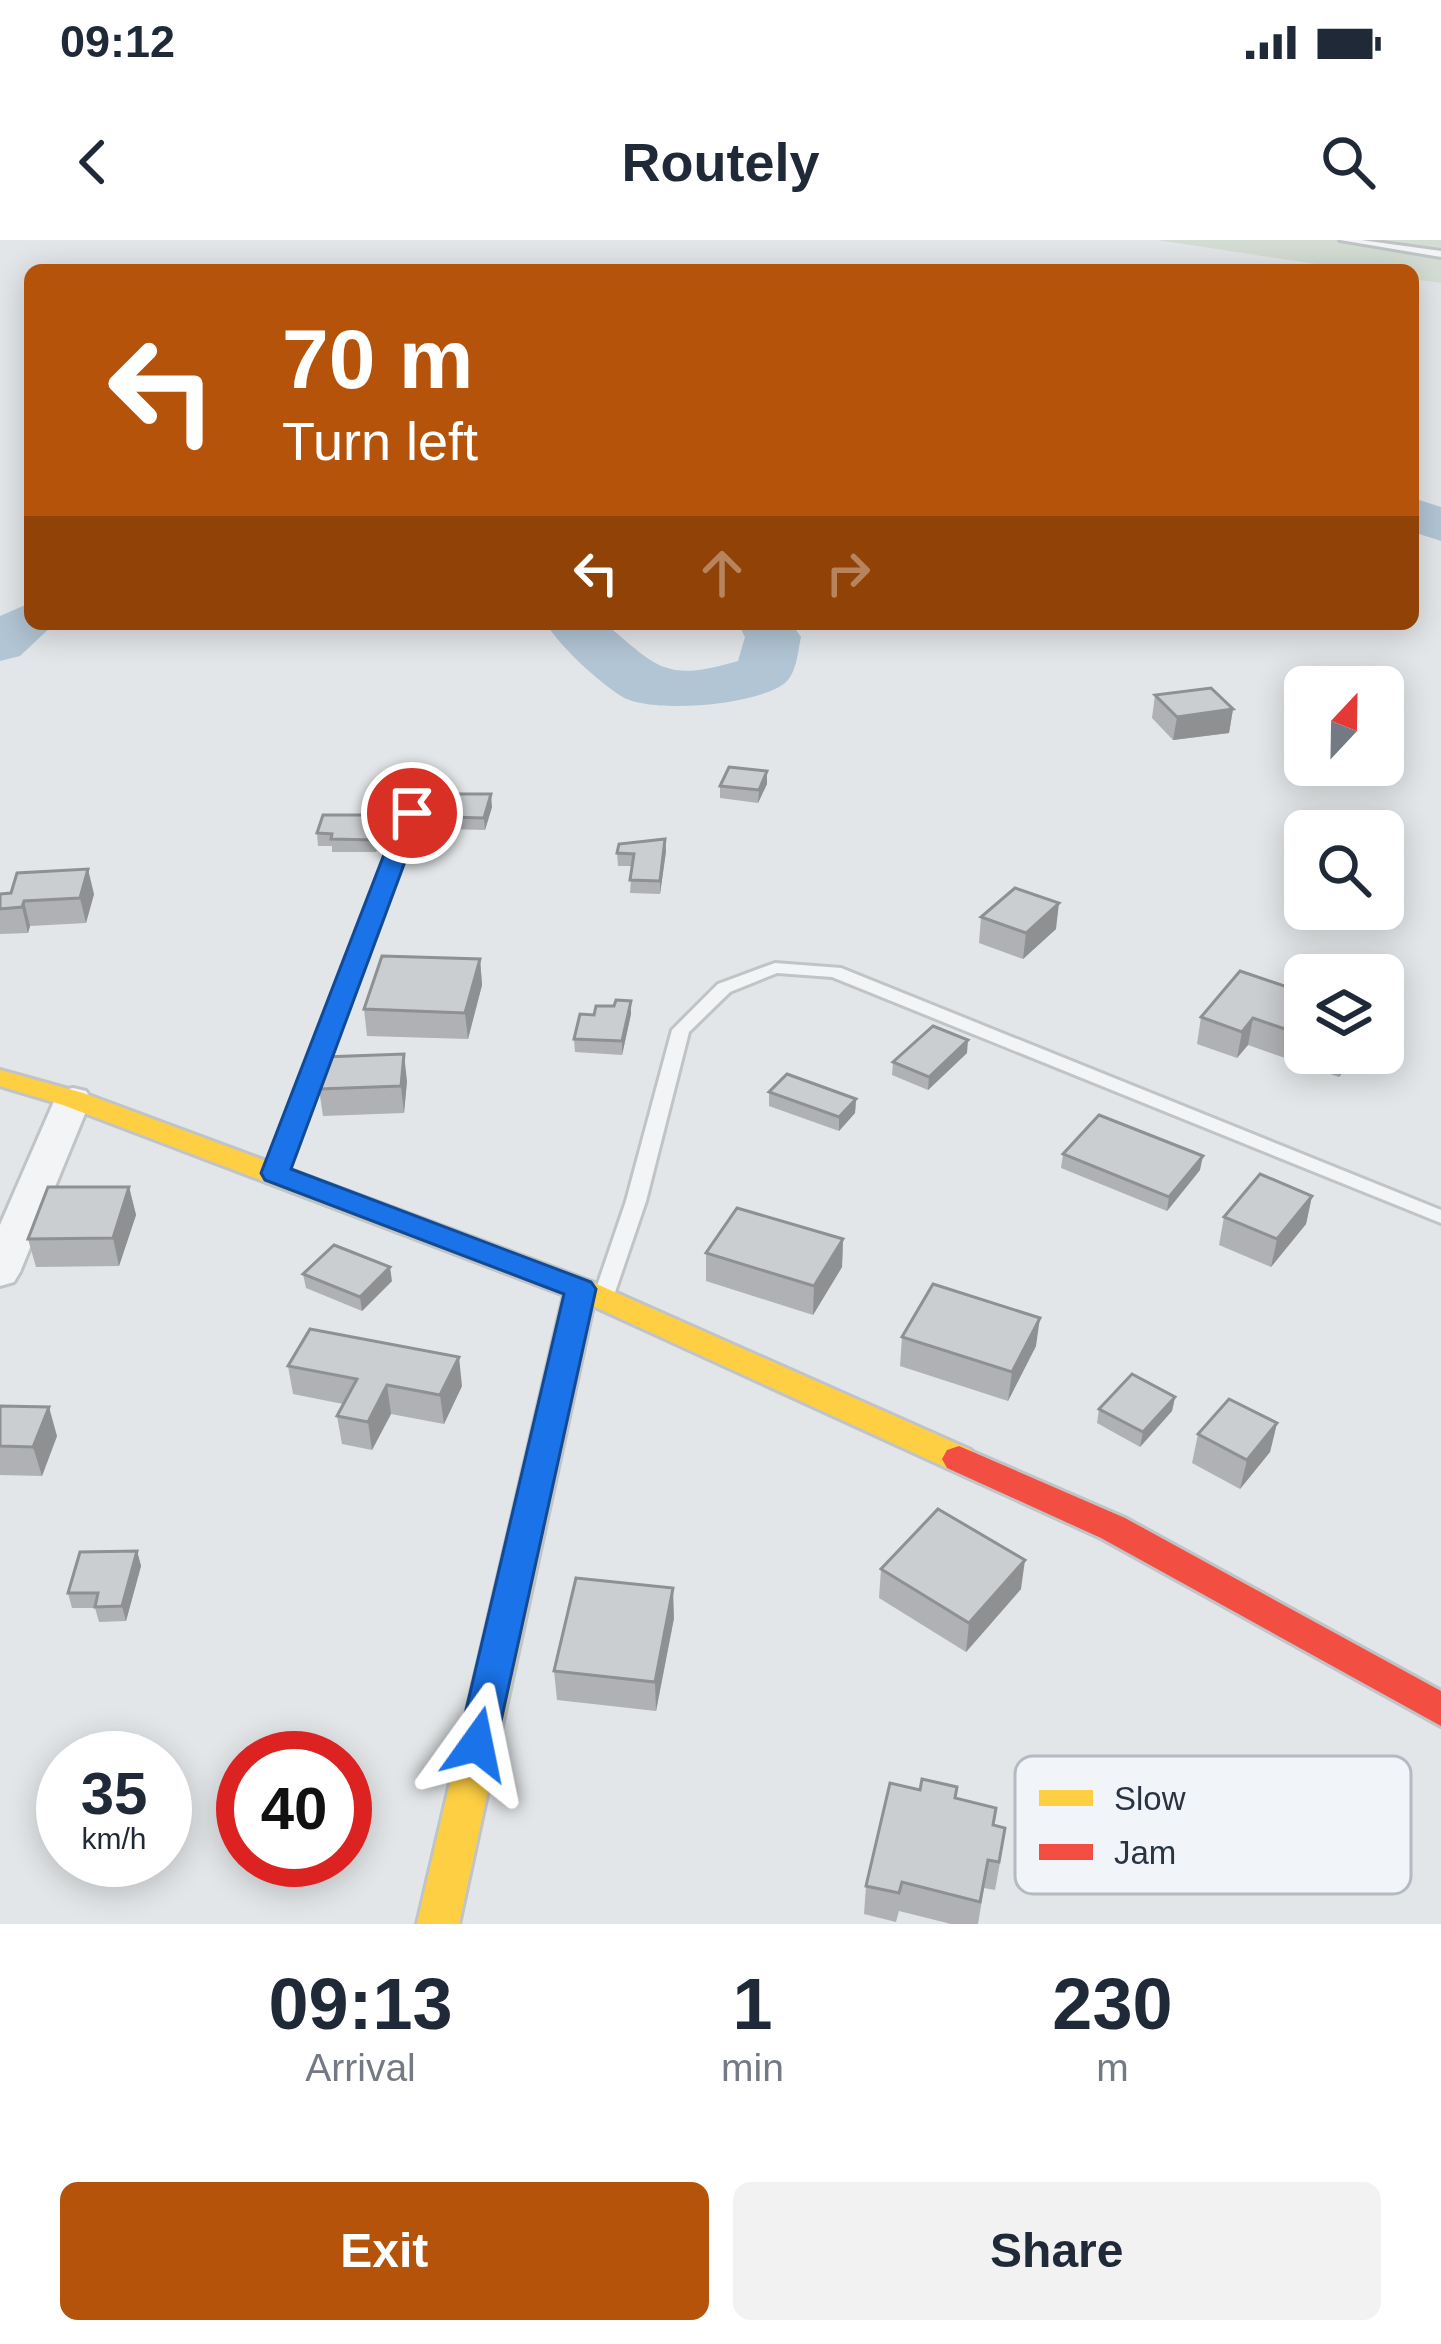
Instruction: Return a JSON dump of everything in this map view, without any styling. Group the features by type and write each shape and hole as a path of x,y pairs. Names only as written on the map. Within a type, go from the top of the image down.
{"street":[{"path":"0,1078 73,1099 592,1293 1113,1528 1441,1710"},
{"path":"0,1272 73,1099"},
{"path":"444,1922 592,1293"}],"lane":[{"path":"1344,240 1441,254"},
{"path":"275,1173 412,813"},
{"path":"592,1293 636,1201 681,1030 724,988 775,968 836,972 1441,1217"}],"shaded area":[{"path":"1157,240 1441,240 1441,283 1419,280 1419,264 1315,264"}],"building":[{"path":"1211,688 1233,709 1177,717 1155,695"},
{"path":"729,767 767,771 759,790 720,786"},
{"path":"454,794 491,794 484,818 447,817"},
{"path":"323,815 381,815 375,840 331,839 332,834 317,833"},
{"path":"665,839 660,881 630,880 634,854 617,853 619,844"},
{"path":"88,869 80,898 24,901 22,907 0,909 0,894 11,893 17,873"},
{"path":"1015,888 1059,903 1026,933 981,917"},
{"path":"382,956 480,959 465,1013 364,1009"},
{"path":"1240,971 1284,986 1284,1029 1253,1018 1242,1032 1201,1017"},
{"path":"616,1000 631,1001 622,1041 574,1039 580,1014 594,1015 596,1006 614,1006"},
{"path":"933,1026 968,1040 929,1077 893,1062"},
{"path":"404,1054 401,1086 319,1089 324,1057"},
{"path":"787,1074 856,1099 839,1117 769,1092"},
{"path":"1099,1115 1203,1156 1169,1197 1063,1154"},
{"path":"1260,1174 1312,1196 1277,1239 1224,1217"},
{"path":"48,1187 129,1187 113,1238 28,1239"},
{"path":"737,1208 843,1239 814,1286 706,1253"},
{"path":"334,1245 390,1267 360,1297 303,1274"},
{"path":"933,1284 1040,1318 1012,1372 902,1337"},
{"path":"310,1329 459,1357 440,1395 387,1385 368,1422 337,1416 357,1379 288,1366"},
{"path":"1132,1374 1175,1397 1143,1432 1099,1409"},
{"path":"1229,1399 1277,1423 1247,1460 1198,1434"},
{"path":"0,1406 49,1407 33,1447 0,1446"},
{"path":"938,1509 1025,1560 969,1623 881,1569"},
{"path":"137,1551 122,1606 95,1607 98,1593 68,1593 80,1552"},
{"path":"576,1578 673,1588 655,1682 554,1671"},
{"path":"922,1779 957,1787 955,1798 996,1808 993,1825 1005,1828 999,1862 988,1860 980,1902 902,1882 899,1893 866,1886 890,1783 920,1790"}],"waterway":[{"path":"1419,516 1441,526"},
{"path":"0,644 24,624"},
{"path":"580,630 644,686 709,688 764,672 773,637 769,630"}],"traffic: slow":[{"path":"0,1078 73,1099 603,1298 959,1459"},
{"path":"438,1924 581,1289"}],"traffic: jam":[{"path":"959,1459 1113,1528 1441,1710"}],"route":[{"path":"412,813 275,1173 580,1289 477,1744"}]}
